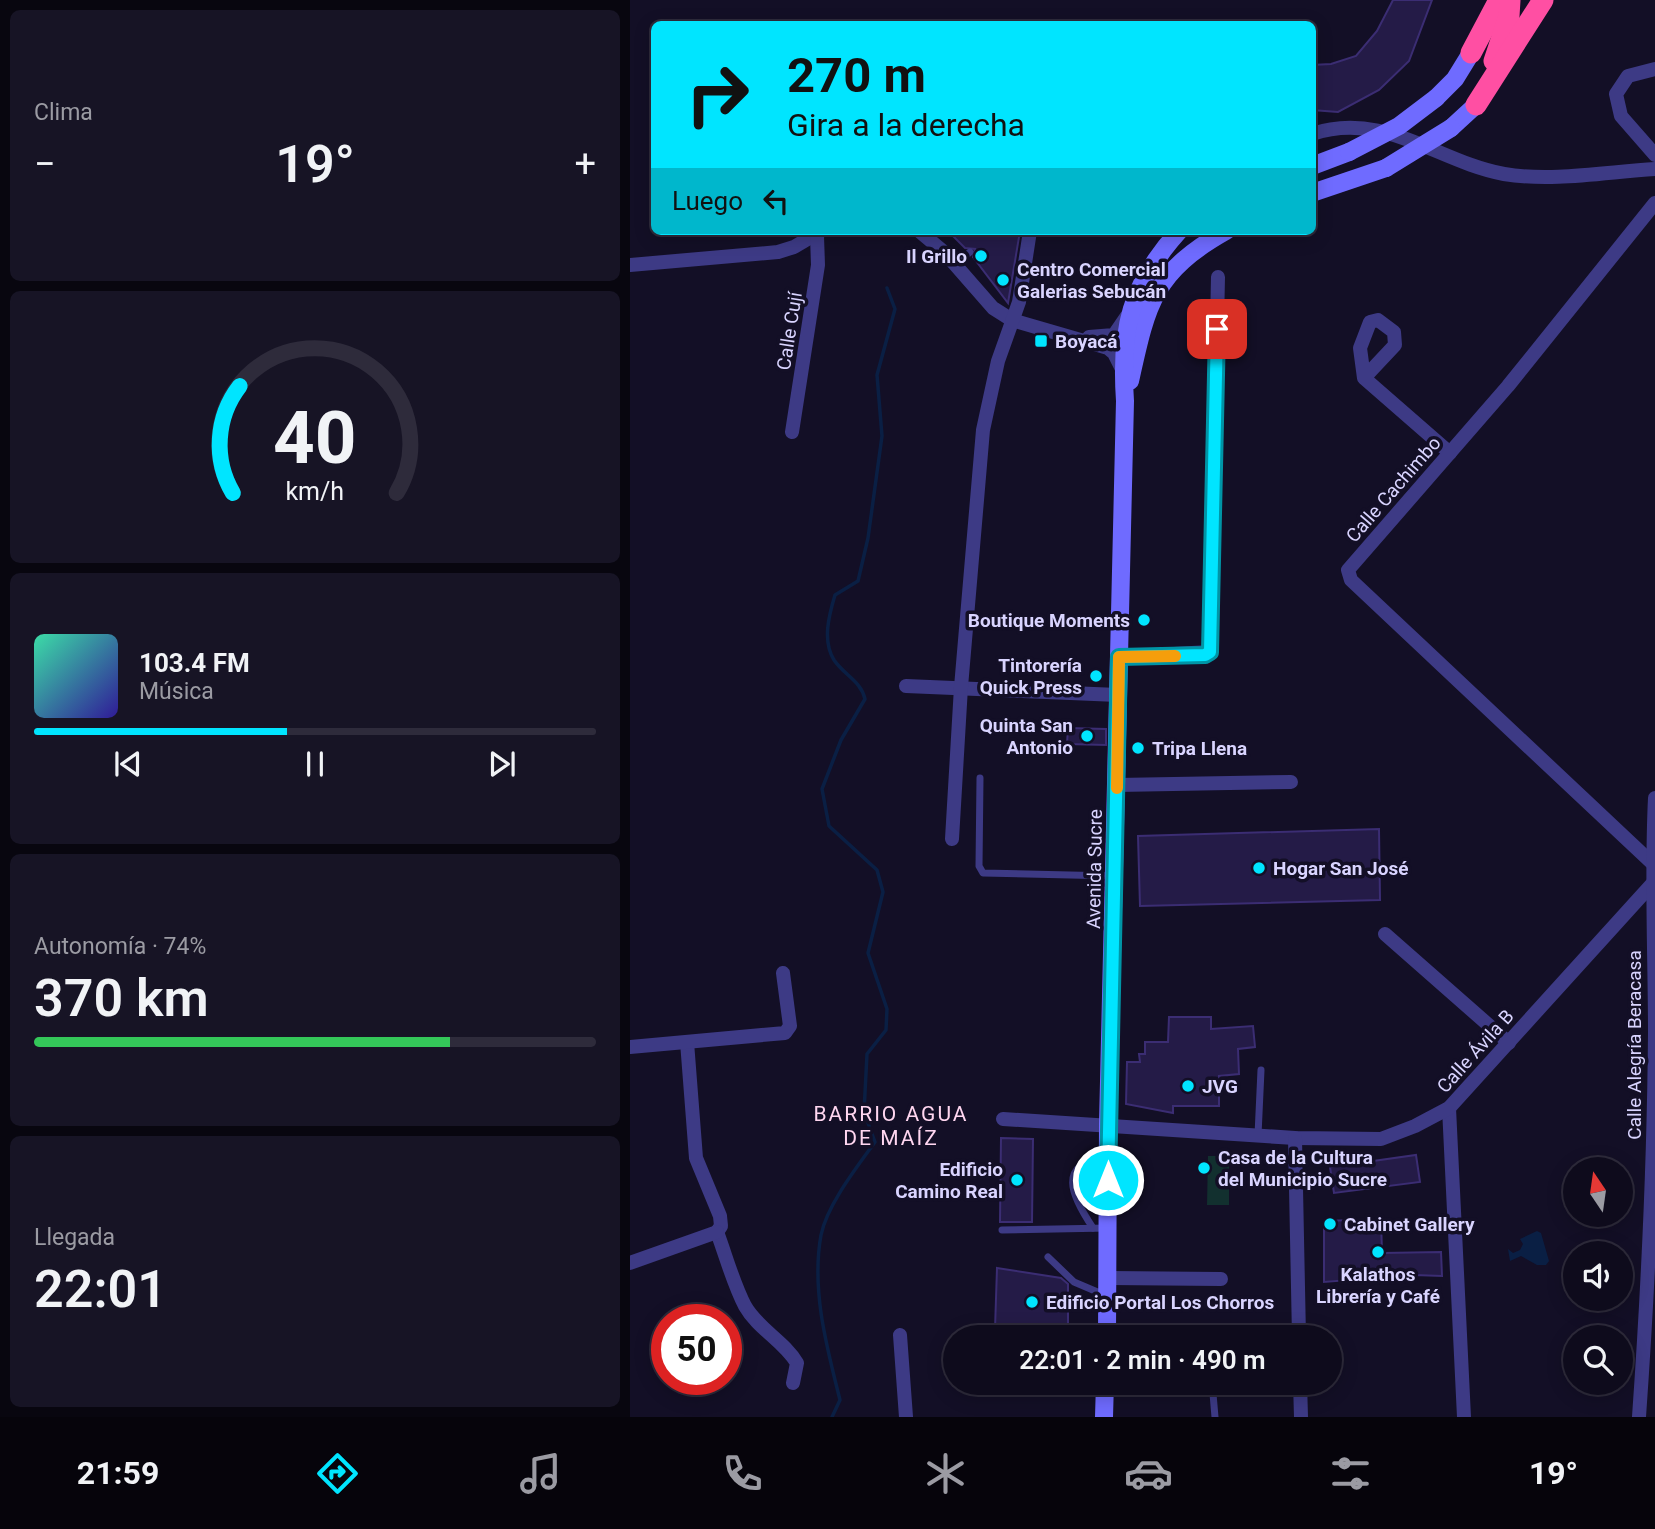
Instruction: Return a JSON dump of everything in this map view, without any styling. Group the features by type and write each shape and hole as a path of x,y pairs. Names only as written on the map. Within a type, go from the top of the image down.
{"highway":[{"path":"1476,105 1543,0"},
{"path":"1476,105 1500,49 1496,1"},
{"path":"1471,53 1496,1"}],"main road":[{"path":"1316,164 1349,152 1399,126 1436,98 1455,79 1471,53"},
{"path":"1316,192 1386,168 1451,128 1476,105"},
{"name":"Avenida Sucre","path":"1107,1325 1109,1278 1101,1228 1108,1156 1115,876 1125,401 1122,369 1132,302 1149,268 1176,235"},
{"name":"Avenida Sucre","path":"1125,401 1145,313 1154,294 1165,277 1187,255 1220,235"},
{"path":"1104,1417 1105,1395"}],"street":[{"path":"1655,69 1628,76 1616,94 1621,116 1638,139 1655,155"},
{"path":"1316,133 1337,128 1372,128 1421,142 1479,167 1530,176 1655,169"},
{"name":"Calle Cachimbo","path":"1652,863 1348,575 1348,570 1508,386 1655,203"},
{"path":"630,265 778,252 815,235"},
{"name":"Calle Cují","path":"792,432 818,265 819,235"},
{"path":"923,235 956,264 993,308 1012,320 1108,348 1114,353 1122,369"},
{"path":"952,839 961,687 983,430 998,361 1019,302 1029,235"},
{"path":"1119,657 1205,655 1210,652 1218,276"},
{"path":"1070,337 1107,338 1114,335 1124,323 1132,302"},
{"path":"1364,378 1450,453"},
{"path":"906,686 1118,695"},
{"path":"1117,785 1291,782"},
{"name":"Calle Alegría Beracasa","path":"1639,1417 1652,1264 1655,1031 1652,863 1655,798"},
{"name":"Calle Ávila B","path":"1464,1417 1449,1108 1653,883"},
{"path":"1385,934 1508,1043"},
{"path":"630,1046 790,1031 783,973"},
{"path":"630,1263 717,1232 721,1226 720,1216 696,1158 687,1042"},
{"path":"1003,1119 1295,1138 1381,1139 1415,1126 1449,1108"},
{"path":"1295,1138 1299,1325"},
{"path":"717,1232 746,1307 772,1336 790,1350 797,1363 793,1383"},
{"path":"1109,1278 1221,1279"},
{"path":"900,1335 906,1417"},
{"path":"1300,1395 1301,1417"}],"lane":[{"path":"956,264 970,252"},
{"path":"981,778 979,866 983,873 1115,876"},
{"path":"1258,1136 1261,1070"},
{"path":"1101,1228 1078,1206 1072,1179 1075,1168 1084,1161 1108,1156"},
{"path":"1002,1230 1101,1228"},
{"path":"1048,1257 1074,1282 1108,1296"},
{"path":"1213,1395 1215,1417"}],"green space":[{"path":"1208,1156 1229,1156 1229,1205 1207,1205"}],"water":[{"path":"1537,1231 1541,1233 1549,1261 1546,1265 1537,1265 1521,1256 1510,1261 1508,1249 1513,1253 1520,1250 1523,1244 1520,1239"}],"building":[{"path":"1393,0 1432,0 1409,61 1379,90 1338,112 1316,110 1316,65 1331,64 1356,56 1377,31"},
{"name":"Centro Comercial Galerias Sebucán","path":"952,235 1019,235 1008,303 973,257 975,249 965,248"},
{"name":"Quinta San Antonio","path":"1068,728 1106,729 1106,745 1067,744"},
{"name":"Hogar San José","path":"1379,829 1380,900 1140,906 1138,836"},
{"name":"JVG","path":"1169,1017 1211,1017 1211,1029 1253,1026 1255,1047 1238,1049 1239,1074 1219,1076 1219,1106 1173,1106 1173,1113 1126,1104 1127,1062 1140,1062 1139,1054 1145,1054 1145,1042 1168,1042"},
{"name":"Edificio Camino Real","path":"1001,1138 1033,1139 1032,1222 1000,1222"},
{"path":"1416,1155 1420,1182 1334,1193 1330,1167"},
{"path":"1381,1219 1382,1253 1441,1252 1442,1276 1414,1275 1324,1282 1324,1221"},
{"name":"Edificio Portal Los Chorros","path":"997,1268 1061,1278 1068,1284 1068,1325 995,1325"}],"waterway":[{"path":"832,1417 840,1400 822,1319 818,1256 829,1211 875,1142 864,1112 867,1054 886,1030 887,1009 868,953 883,892 877,870 829,826 822,789 841,740 865,699 860,687 834,660 827,636 835,595 858,581 868,538 882,436 877,375 895,309 887,288"}],"slow traffic":[{"path":"1117,788 1119,657 1175,656"}],"place":[{"name":"Il Grillo","path":"981,256"},
{"name":"Centro Comercial Galerias Sebucán","path":"1003,280"},
{"name":"Boyacá","path":"1041,341"},
{"name":"Boutique Moments","path":"1144,620"},
{"name":"Tintorería Quick Press","path":"1096,676"},
{"name":"Quinta San Antonio","path":"1087,736"},
{"name":"Tripa Llena","path":"1138,748"},
{"name":"Hogar San José","path":"1259,868"},
{"name":"JVG","path":"1188,1086"},
{"name":"Casa de la Cultura del Municipio Sucre","path":"1204,1168"},
{"name":"Edificio Camino Real","path":"1017,1180"},
{"name":"Cabinet Gallery","path":"1330,1224"},
{"name":"Kalathos Librería y Café","path":"1378,1252"},
{"name":"Edificio Portal Los Chorros","path":"1032,1302"}],"district":[{"name":"BARRIO AGUA DE MAÍZ","path":"891,1126"}],"route":[{"path":"1108,1180 1119,657 1205,655 1210,652 1217,329"}]}
